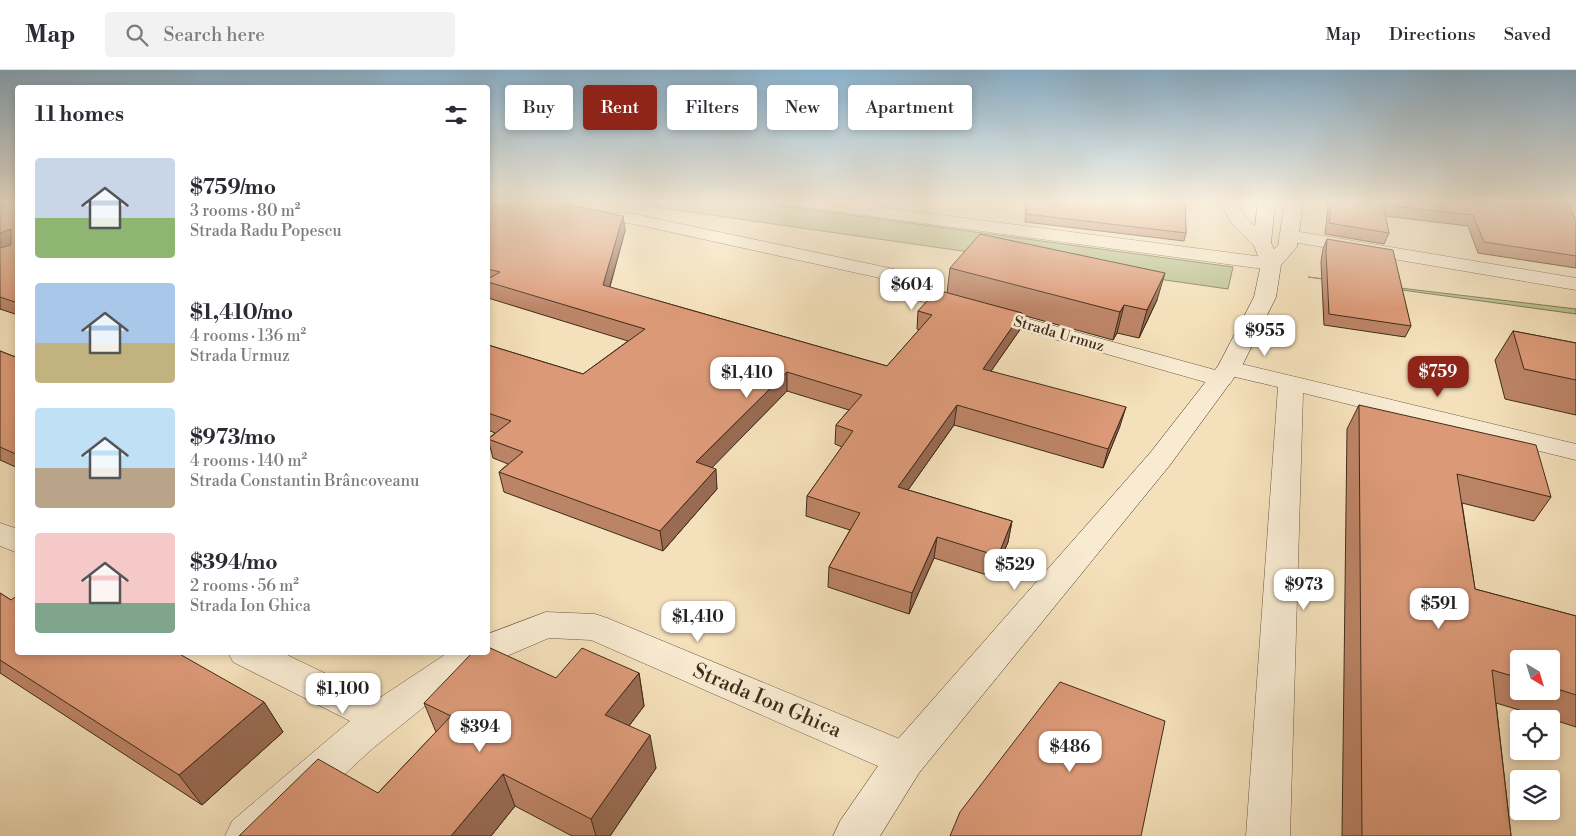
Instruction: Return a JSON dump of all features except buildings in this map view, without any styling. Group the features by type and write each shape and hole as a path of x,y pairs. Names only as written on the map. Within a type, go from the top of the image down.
{"street":[{"name":"Strada Urmuz","path":"722,238 887,273 920,295 1225,373 1291,384 1576,452"},
{"path":"1073,238 1271,264"},
{"path":"1256,238 1262,243 1271,264"},
{"path":"1262,243 1263,238"},
{"path":"855,836 905,760 1160,459 1225,373 1255,320 1265,297 1271,264 1287,247 1288,238"},
{"path":"1298,238 1576,284"},
{"path":"1268,836 1291,384"},
{"path":"0,534 15,541"},
{"name":"Strada Ion Ghica","path":"490,647 546,625 595,627 905,760"},
{"path":"252,655 381,718"},
{"path":"247,836 381,718 446,670 474,655"}],"green space":[{"path":"870,238 1017,238 1233,267 1228,289"},
{"path":"1308,277 1576,309 1576,314"}]}
